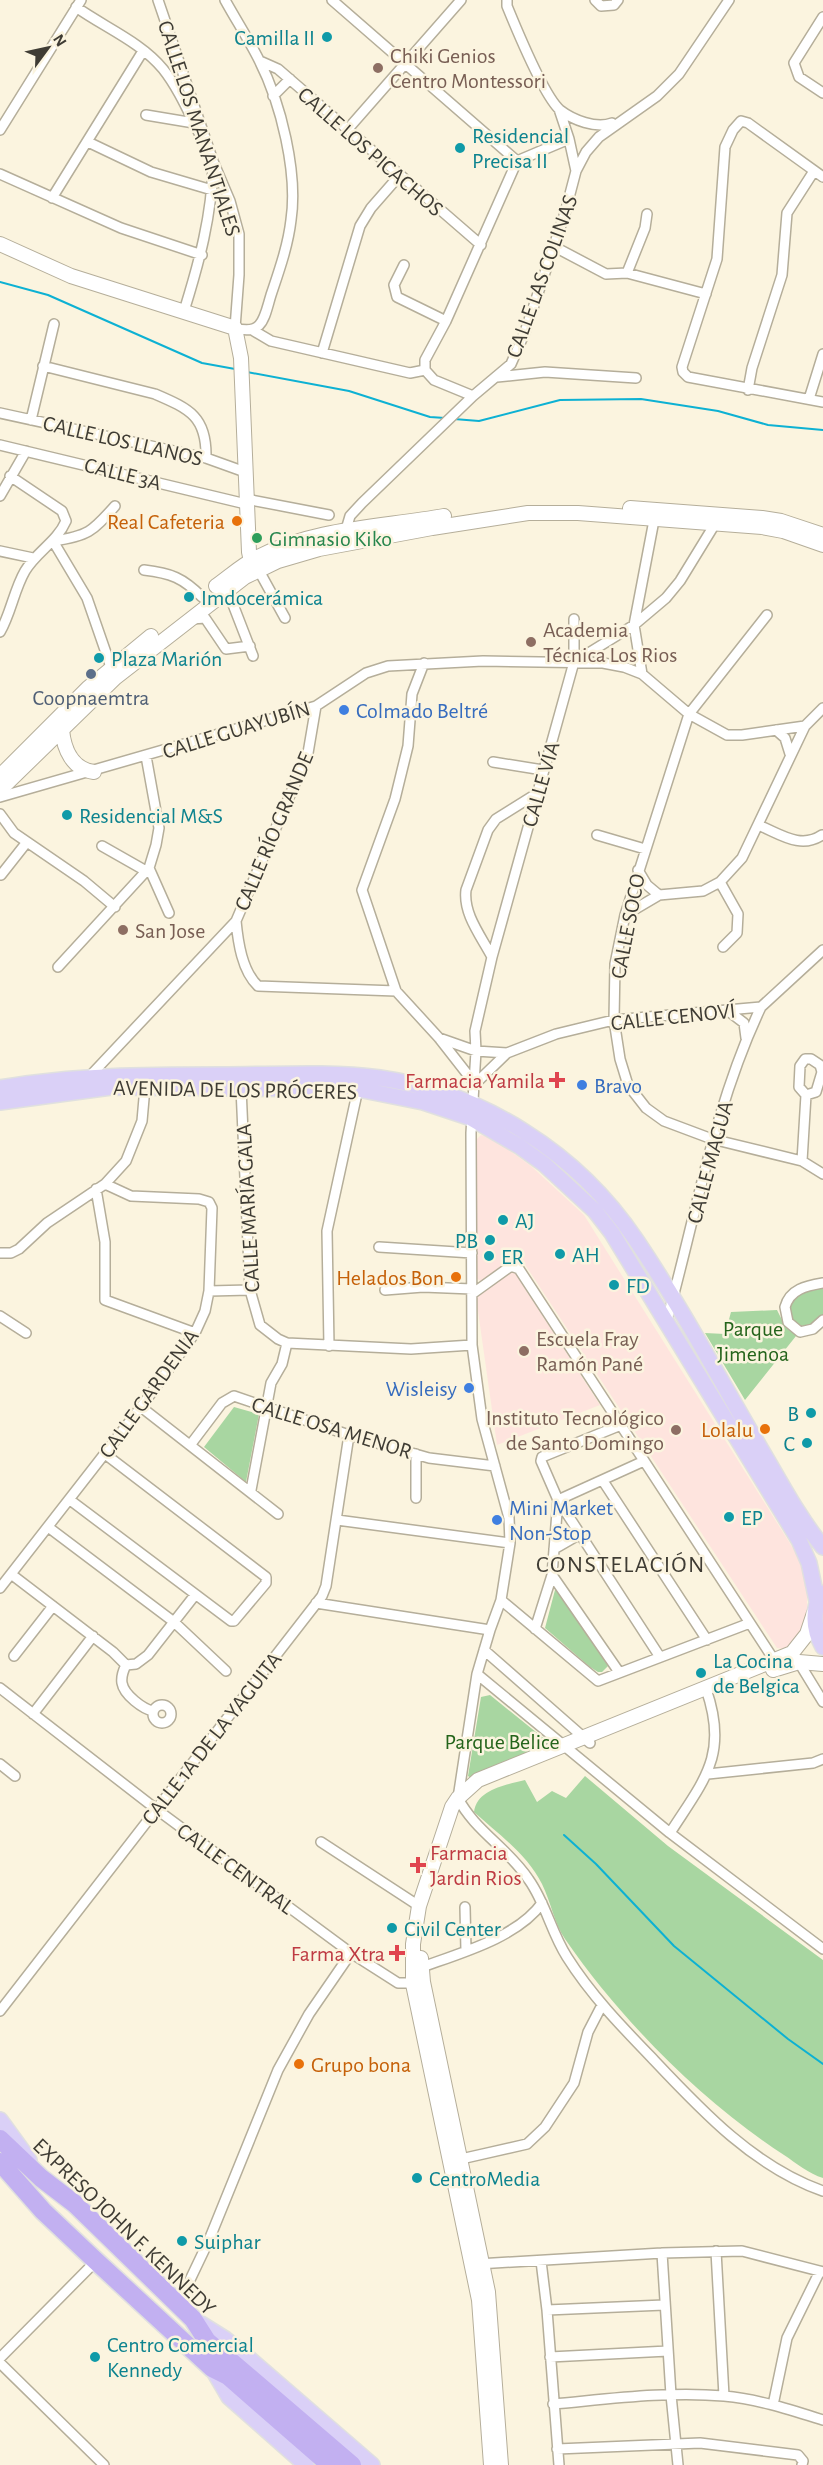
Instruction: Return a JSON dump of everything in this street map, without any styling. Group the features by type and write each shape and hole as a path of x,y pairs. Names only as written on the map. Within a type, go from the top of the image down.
{"highway":[{"name":"EXPRESO JOHN F. KENNEDY","path":"0,2139 6,2165 20,2187 96,2261 212,2368 260,2395 352,2465"},
{"name":"EXPRESO JOHN F. KENNEDY","path":"6,2165 41,2178 75,2204 193,2319 207,2341 330,2465"}],"main road":[{"path":"0,244 71,276 235,328 241,358 246,502 254,565"},
{"path":"2,782 62,730 113,673 202,597 254,565 295,555 347,538 528,513 655,514 781,521 823,535"},
{"path":"718,519 783,531 823,545"},
{"path":"2,782 67,708 191,617 254,565"},
{"path":"62,730 64,747 74,761 86,770 94,772"},
{"name":"AVENIDA DE LOS PRÓCERES","path":"0,1088 88,1077 351,1075 432,1089 472,1111 544,1164 595,1211 612,1233 667,1320 818,1573 816,1631 823,1647"},
{"name":"AVENIDA DE LOS PRÓCERES","path":"0,1102 111,1087 358,1089 472,1111 520,1128 542,1143 586,1181 622,1219 673,1298 794,1504 823,1547"},
{"path":"796,1657 807,1634 818,1601"},
{"path":"501,2465 490,2315 418,1983 413,1944 419,1906 452,1808 488,1785 568,1748 776,1664 796,1657 823,1664"},
{"path":"460,1803 429,1901 423,1933 422,1967 418,1983 461,2159 478,2264 491,2465"},
{"path":"0,2120 41,2178"},
{"path":"193,2319 225,2339 246,2356 372,2465"},
{"path":"212,2368 229,2397 306,2465"}],"street":[{"name":"CALLE LOS MANANTIALES","path":"158,0 213,161 230,201 239,234 235,328"},
{"path":"225,0 260,61 273,96 283,128 293,191 291,219 285,249 265,315 254,331"},
{"path":"332,0 517,161"},
{"path":"595,0 601,6 614,5 618,0"},
{"name":"CALLE LAS COLINAS","path":"347,538 350,516 473,396 511,364 565,213 576,171 586,152 599,137 657,96 679,74 729,0"},
{"path":"347,129 406,64 457,1"},
{"path":"504,2 559,109 576,171"},
{"path":"0,130 78,3 143,51 167,74 177,89 213,161 212,190 202,255 184,311"},
{"path":"823,17 794,63 799,76 823,93"},
{"path":"52,198 143,51"},
{"name":"CALLE LOS PICACHOS","path":"260,61 278,69 481,245"},
{"path":"273,96 290,79"},
{"path":"559,109 579,120 602,126 622,119"},
{"path":"146,115 194,123"},
{"path":"823,177 748,123 741,121 733,130 725,147 717,259 682,367 688,377 748,390 823,402"},
{"path":"473,396 434,380 425,370 425,360 446,321 517,161 569,139"},
{"path":"88,142 152,172 212,190"},
{"path":"748,390 752,368 782,275 787,213 814,171"},
{"path":"0,174 121,228 202,255"},
{"path":"322,353 360,226 371,208 399,176"},
{"path":"627,273 645,228 647,214"},
{"path":"553,246 606,274 627,273 706,294"},
{"path":"404,265 394,285 397,297 446,321"},
{"path":"31,420 54,324"},
{"path":"235,328 254,331 271,341 410,373 425,370"},
{"path":"809,399 823,354"},
{"path":"43,366 167,399 191,413 198,420 207,440 206,458"},
{"path":"497,377 545,372 636,378"},
{"name":"CALLE LOS LLANOS","path":"0,413 206,458 245,472"},
{"name":"CALLE 3A","path":"0,445 246,502 329,515"},
{"path":"0,496 26,451"},
{"path":"0,632 7,620 23,574 33,558 53,541 65,524 64,514 10,477"},
{"path":"53,541 86,534 96,528 115,506"},
{"path":"642,674 634,625 655,514"},
{"path":"574,662 634,625 666,598 680,581 718,519"},
{"path":"53,541 87,598 113,673"},
{"path":"0,551 33,558"},
{"path":"254,565 285,618"},
{"path":"144,570 165,573 185,581 202,597"},
{"path":"191,617 195,621 205,618 226,649 252,651 227,589"},
{"name":"CALLE SOCO","path":"767,615 689,714 625,915 615,964 614,1020 620,1059 628,1085 646,1108 664,1121 712,1139 802,1161 823,1174"},
{"name":"CALLE VÍA","path":"460,1803 477,1674 501,1600 510,1543 509,1518 482,1419 472,1345 472,1111 475,1084 475,1031 492,957 574,662 574,619"},
{"name":"CALLE GUAYUBÍN","path":"0,797 94,772 237,727 316,706 366,673 388,666 483,661 603,663 624,667 642,674 689,714 726,735 742,735 805,726"},
{"path":"424,663 412,694 408,746 395,800 362,890 396,991 439,1038 475,1084 507,1053"},
{"name":"CALLE RÍO GRANDE","path":"88,1077 236,921 309,753 316,706"},
{"path":"625,915 659,895 703,891 720,882 742,858 805,726 823,708"},
{"path":"776,730 785,738 790,754"},
{"path":"58,967 148,870 159,828 146,756"},
{"path":"493,762 543,770"},
{"path":"492,957 467,911 466,890 488,830 496,819 536,794"},
{"path":"0,814 14,833 84,881 115,907"},
{"path":"758,825 803,843 815,840 822,835"},
{"path":"597,835 645,849"},
{"path":"1,875 27,842"},
{"path":"102,846 148,870 170,914"},
{"path":"638,870 647,885 659,895"},
{"path":"720,882 738,914 737,933 723,947"},
{"path":"236,921 237,936 249,978 258,986 396,991"},
{"name":"CALLE CENOVÍ","path":"507,1053 556,1034 614,1020 761,1007 823,950"},
{"name":"CALLE MAGUA","path":"667,1320 712,1139 746,1038 761,1007"},
{"path":"727,1010 744,1023 746,1038"},
{"path":"439,1038 476,1051 507,1053"},
{"path":"0,1254 11,1253 19,1249 47,1223 100,1187 126,1161 142,1121 145,1087"},
{"name":"CALLE MARÍA GALA","path":"241,1088 250,1290 260,1325 278,1339 288,1343 411,1349 472,1345"},
{"path":"329,1346 327,1231 358,1089"},
{"path":"802,1161 806,1095"},
{"path":"100,1187 105,1242 105,1300 195,1333"},
{"name":"CALLE GARDENIA","path":"0,1588 141,1407 195,1333 205,1311 209,1291 212,1208 208,1202 199,1199 131,1196 100,1187"},
{"path":"379,1246 472,1253"},
{"path":"385,1290 423,1287 472,1291 511,1266 516,1266 776,1664"},
{"path":"823,1283 798,1290 788,1298 784,1307 788,1322 800,1332 813,1329 823,1320"},
{"path":"209,1291 250,1290"},
{"path":"0,1316 27,1333"},
{"path":"251,1490 271,1383 282,1364 288,1343"},
{"name":"CALLE OSA MENOR","path":"191,1444 230,1396 349,1435 416,1454 495,1466"},
{"path":"141,1407 251,1490 278,1514"},
{"path":"621,1425 542,1457 541,1461 558,1500 660,1658"},
{"name":"CALLE 1A DE LA YAGUITA","path":"0,2011 316,1603 326,1586 349,1435"},
{"path":"70,1500 231,1621 234,1621 266,1583 266,1577 105,1454"},
{"path":"416,1454 416,1498"},
{"path":"558,1500 644,1461"},
{"path":"603,1481 707,1640"},
{"path":"536,1629 552,1575 558,1500"},
{"path":"337,1520 510,1543"},
{"path":"48,1527 174,1622 226,1671"},
{"path":"554,1549 580,1534"},
{"path":"11,1574 93,1636 126,1665 136,1664 147,1655 195,1595"},
{"path":"552,1575 619,1672"},
{"path":"501,1600 597,1681 750,1623"},
{"path":"316,1603 490,1630"},
{"path":"14,1656 53,1606"},
{"path":"33,1714 93,1636"},
{"path":"484,1650 587,1740"},
{"path":"796,1657 823,1702"},
{"path":"126,1665 122,1682 124,1690 146,1710 153,1711"},
{"path":"477,1674 670,1833 819,1947 823,1935"},
{"name":"CALLE CENTRAL","path":"0,1688 156,1809 351,1953 398,1983 418,1983"},
{"path":"670,1833 708,1774 715,1735 714,1713 707,1692"},
{"path":"708,1774 823,1759"},
{"path":"0,1764 15,1776"},
{"path":"460,1803 512,1858 529,1880 542,1903 550,1927 567,1957 602,2005 712,2119 774,2168 802,2184 823,2191"},
{"path":"321,1842 419,1906"},
{"path":"422,1967 466,1951 520,1925 534,1914 542,1903"},
{"path":"465,1906 466,1951"},
{"path":"178,2305 208,2240 278,2070 309,2014 351,1953"},
{"path":"461,2159 527,2144 545,2127 574,2083 588,2032 602,2005"},
{"path":"478,2264 716,2251 742,2252 822,2272 787,2338 773,2405"},
{"path":"716,2251 724,2396"},
{"path":"662,2253 664,2304 678,2465"},
{"path":"0,2358 96,2261"},
{"path":"541,2261 547,2310 558,2465"},
{"path":"547,2310 664,2304"},
{"path":"550,2357 668,2351"},
{"path":"0,2363 104,2465"},
{"path":"553,2404 671,2395 724,2396 773,2405 823,2420"},
{"path":"557,2449 718,2444 798,2456 802,2462"}],"shaded area":[{"name":"Instituto Tecnológico de Santo Domingo","path":"481,1135 494,1139 531,1166 584,1215 796,1553 804,1573 807,1609 798,1640 786,1649 777,1648 524,1263 516,1259 482,1282 476,1278 477,1139"},
{"name":"Escuela Fray Ramón Pané","path":"513,1270 600,1405 497,1445 476,1297"}],"green space":[{"path":"823,1288 823,1316 810,1325 798,1325 791,1318 789,1302 799,1292"},
{"name":"Parque Jimenoa","path":"777,1310 782,1320 796,1336 745,1400 705,1333 725,1334 731,1312"},
{"path":"234,1407 259,1414 246,1482 204,1447"},
{"path":"558,1589 608,1666 602,1672 590,1667 545,1628 555,1590"},
{"name":"Parque Belice","path":"490,1695 552,1745 475,1781 468,1776 481,1697"},
{"path":"585,1776 668,1846 823,1960 823,2178 798,2165 723,2110 664,2057 637,2029 565,1939 536,1873 511,1845 474,1812 476,1804 486,1793 501,1786 525,1780 537,1802 552,1791 566,1798"}],"waterway":[{"path":"0,282 48,295 202,363 235,369"},
{"path":"247,372 349,391 430,417 445,418"},
{"path":"454,419 479,421 560,400 641,399 718,411 768,425 823,430"},
{"path":"564,1835 596,1864 674,1946 788,2039 823,2064"}],"place":[{"name":"Camilla II","path":"327,37"},
{"name":"Chiki Genios Centro Montessori","path":"378,68"},
{"name":"Residencial Precisa II","path":"460,148"},
{"name":"Real Cafeteria","path":"237,521"},
{"name":"Gimnasio Kiko","path":"257,538"},
{"name":"Imdocerámica","path":"189,597"},
{"name":"Academia Técnica Los Rios","path":"531,642"},
{"name":"Plaza Marión","path":"99,658"},
{"name":"Coopnaemtra","path":"91,674"},
{"name":"Colmado Beltré","path":"344,710"},
{"name":"Residencial M&S","path":"67,815"},
{"name":"San Jose","path":"123,930"},
{"name":"Farmacia Yamila","path":"557,1080"},
{"name":"Bravo","path":"582,1085"},
{"name":"AJ","path":"503,1220"},
{"name":"PB","path":"490,1240"},
{"name":"AH","path":"560,1254"},
{"name":"ER","path":"489,1256"},
{"name":"Helados Bon","path":"456,1277"},
{"name":"FD","path":"614,1285"},
{"name":"Escuela Fray Ramón Pané","path":"524,1351"},
{"name":"Wisleisy","path":"469,1388"},
{"name":"B","path":"811,1413"},
{"name":"Lolalu","path":"765,1429"},
{"name":"Instituto Tecnológico de Santo Domingo","path":"676,1430"},
{"name":"C","path":"807,1443"},
{"name":"EP","path":"729,1517"},
{"name":"Mini Market Non-Stop","path":"497,1520"},
{"name":"La Cocina de Belgica","path":"701,1673"},
{"name":"Farmacia Jardin Rios","path":"418,1865"},
{"name":"Civil Center","path":"392,1928"},
{"name":"Farma Xtra","path":"397,1953"},
{"name":"Grupo bona","path":"299,2064"},
{"name":"CentroMedia","path":"417,2178"},
{"name":"Suiphar","path":"182,2241"},
{"name":"Centro Comercial Kennedy","path":"95,2357"}],"district":[{"name":"CONSTELACIÓN","path":"621,1564"}]}
